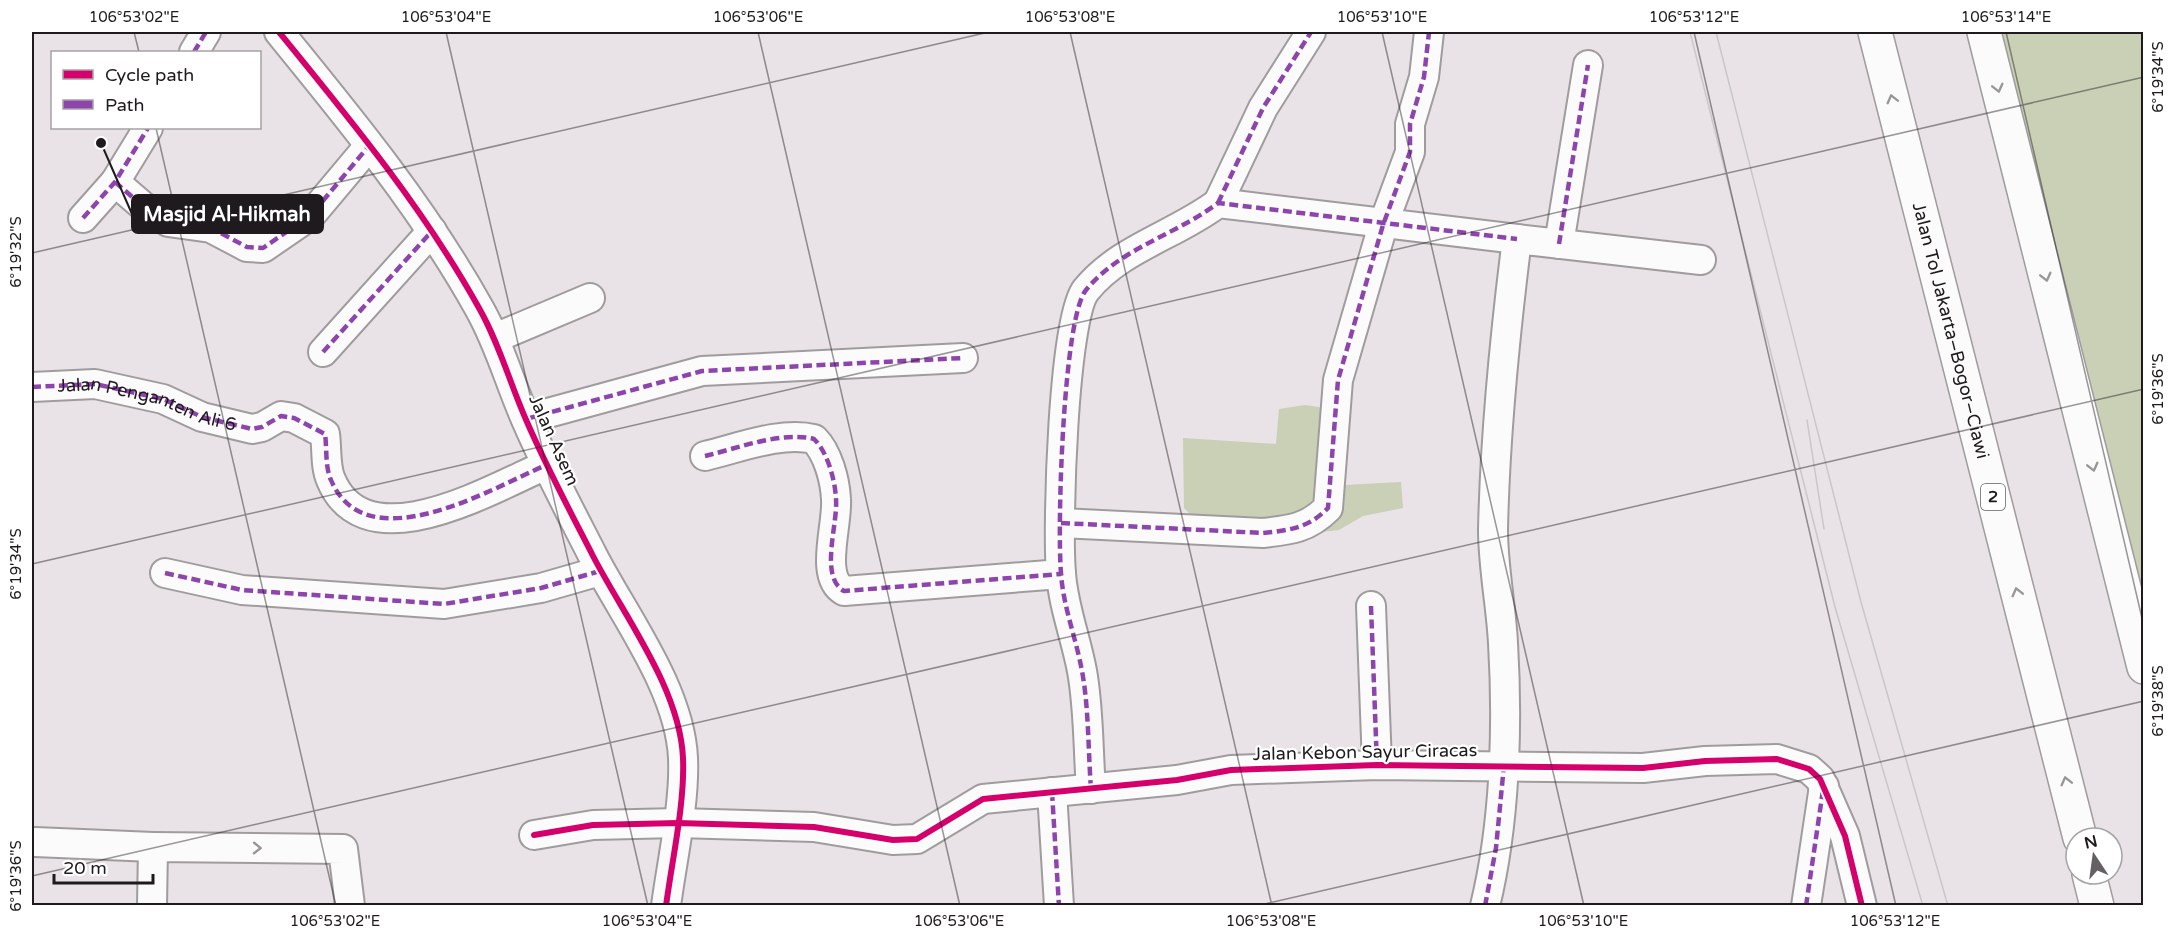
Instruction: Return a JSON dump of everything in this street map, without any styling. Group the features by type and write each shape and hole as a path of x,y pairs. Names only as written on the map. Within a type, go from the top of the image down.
{"highway":[{"name":"Jalan Tol Jakarta–Bogor–Ciawi","path":"1875,32 2077,826"},
{"path":"1984,32 2144,667"},
{"path":"2092,886 2097,906"}],"street":[{"path":"195,51 206,32"},
{"name":"Jalan Asem","path":"279,32 432,231 454,264 495,338 546,465 600,571 654,668 675,717 683,758 678,823 666,906"},
{"path":"1091,789 1082,672 1061,574 1062,442 1075,315 1084,292 1104,269 1130,253 1194,221 1218,203 1263,108 1311,32"},
{"path":"1061,523 1263,533 1290,530 1315,521 1328,508 1338,380 1383,225 1410,152 1410,124 1424,77 1429,32"},
{"path":"1559,244 1588,65"},
{"path":"83,218 115,182 147,129"},
{"path":"115,182 144,207 168,222 211,228 247,247 263,248 311,215 368,147"},
{"path":"1218,203 1383,225 1701,260"},
{"path":"323,352 432,231"},
{"path":"1485,906 1496,848 1504,765 1503,644 1493,531 1500,421 1517,239"},
{"path":"495,338 590,298"},
{"path":"526,419 702,371 963,358"},
{"name":"Jalan Penganten Ali 6","path":"32,387 95,384 163,399 202,417 252,429 262,428 281,416 294,418 325,434 330,479 348,507 383,520 415,518 438,511 546,465"},
{"path":"705,456 774,440 802,436 814,439 827,459 836,499 832,574 836,586 844,591 1061,574"},
{"path":"165,573 242,590 444,604 542,588 600,571"},
{"path":"1371,606 1377,765"},
{"name":"Jalan Kebon Sayur Ciracas","path":"534,835 593,825 678,823 814,827 893,840 917,839 983,799 1177,780 1231,770 1377,765 1643,768 1705,761 1777,759 1809,769 1824,786 1845,836 1862,906"},
{"path":"1806,906 1824,786"},
{"path":"1052,792 1059,906"},
{"path":"35,842 153,847 343,849 350,906"},
{"path":"152,906 153,847"}],"green space":[{"path":"1984,32 2143,32 2143,667"},
{"path":"1305,405 1319,407 1331,415 1344,485 1401,482 1403,508 1363,516 1339,530 1274,537 1196,520 1184,508 1183,438 1276,444 1279,409"}],"tram line":[{"path":"1690,32 1835,607 1923,906"},
{"path":"1716,32 1861,602 1948,906"},
{"path":"1807,420 1824,529"}],"marked path":[{"path":"195,51 206,32"},
{"path":"1218,203 1263,108 1311,32"},
{"path":"1061,523 1263,533 1282,531 1306,524 1328,508 1338,380 1383,225 1410,152 1410,124 1424,77 1429,32"},
{"path":"1559,244 1588,65"},
{"path":"83,218 115,182 147,129"},
{"path":"115,182 144,207 168,222 211,228 247,247 263,248 311,215 368,147"},
{"path":"1091,789 1084,685 1064,598 1060,549 1061,472 1067,380 1078,308 1086,290 1115,263 1218,203 1517,239"},
{"path":"323,352 432,231"},
{"path":"526,419 702,371 963,358"},
{"path":"32,387 95,384 163,399 202,417 252,429 262,427 281,416 294,418 325,434 331,480 348,504 372,516 400,518 431,513 463,502 546,465"},
{"path":"705,456 774,439 788,437 814,439 827,459 834,484 836,510 831,550 832,574 844,591 1061,574"},
{"path":"165,573 242,590 444,604 541,588 600,571"},
{"path":"1371,606 1377,765"},
{"path":"1485,906 1496,848 1504,765"},
{"path":"1806,906 1823,790"},
{"path":"1052,792 1059,906"}],"cycle path":[{"path":"279,32 385,166 458,271 493,336 527,422 559,489 661,680 680,732 683,758 680,812 666,906"},
{"path":"534,835 593,825 678,823 814,827 893,840 917,839 983,799 1177,780 1231,770 1377,765 1643,768 1705,761 1777,759 1809,769 1820,779 1845,836 1862,906"}],"place":[{"name":"Masjid Al-Hikmah","path":"101,143"}]}
